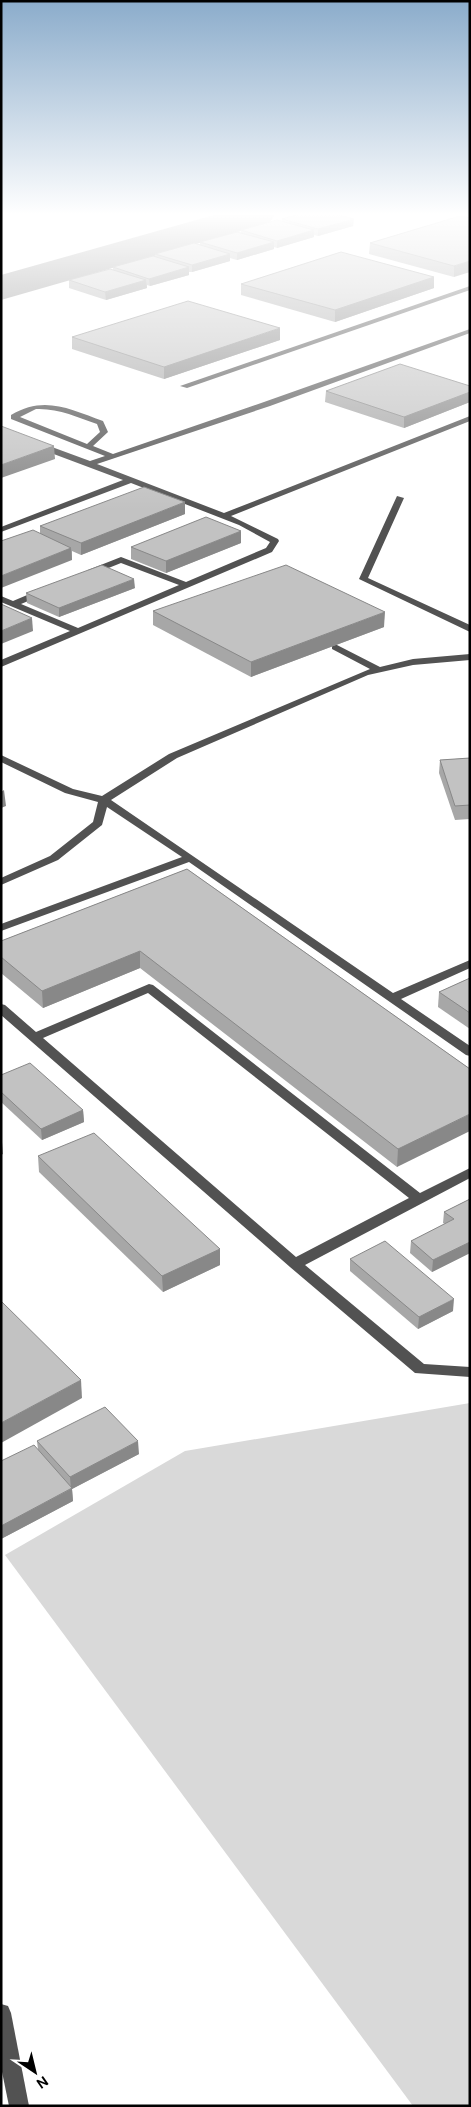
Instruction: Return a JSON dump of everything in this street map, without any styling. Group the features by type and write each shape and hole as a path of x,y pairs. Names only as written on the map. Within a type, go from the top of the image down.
{"street":[{"path":"184,386 396,313"},
{"path":"90,464 470,331"},
{"path":"88,446 104,432 100,424 52,406 21,412 14,417 112,456"},
{"path":"224,516 470,418"},
{"path":"1,664 77,630 269,550 275,541 242,522 28,442"},
{"path":"1,530 130,480"},
{"path":"400,498 363,579 470,629"},
{"path":"85,574 121,560 186,585"},
{"path":"14,604 50,589"},
{"path":"1,598 77,630"},
{"path":"334,647 378,669"},
{"path":"1,882 54,858 98,823 104,800 173,756 365,673 413,662 470,658"},
{"path":"1,758 69,791 104,800 470,1052"},
{"path":"1,928 190,858"},
{"path":"393,998 470,963"},
{"path":"34,1037 149,988 418,1198"},
{"path":"1,1008 420,1369 470,1372"},
{"path":"296,1264 470,1172"},
{"path":"1,2013 19,2106"}],"shaded area":[{"path":"470,1403 470,2106 413,2106 5,1555 185,1451"}],"building":[{"path":"148,313 230,313 280,328 164,367 72,337"},
{"path":"400,364 470,386 470,392 404,417 326,391"},
{"path":"1,426 54,446 1,465"},
{"path":"144,487 185,502 81,543 40,526"},
{"path":"206,517 241,531 166,561 131,547"},
{"path":"33,530 71,548 1,576 1,541"},
{"path":"102,565 134,579 59,608 26,593"},
{"path":"286,565 385,612 251,662 153,611"},
{"path":"1,604 32,618 1,631"},
{"path":"470,758 470,805 455,806 440,760"},
{"path":"187,869 470,1069 470,1114 398,1149 140,951 42,991 1,957 1,941"},
{"path":"470,978 470,1013 439,992"},
{"path":"30,1063 83,1110 41,1129 1,1092 1,1075"},
{"path":"94,1133 220,1249 162,1276 38,1156"},
{"path":"470,1199 470,1242 433,1260 411,1241 454,1219 444,1212"},
{"path":"385,1241 454,1299 419,1317 350,1259"},
{"path":"1,1301 81,1380 1,1423"},
{"path":"105,1407 138,1441 70,1477 37,1441"},
{"path":"34,1445 72,1488 1,1526 1,1461"}]}
